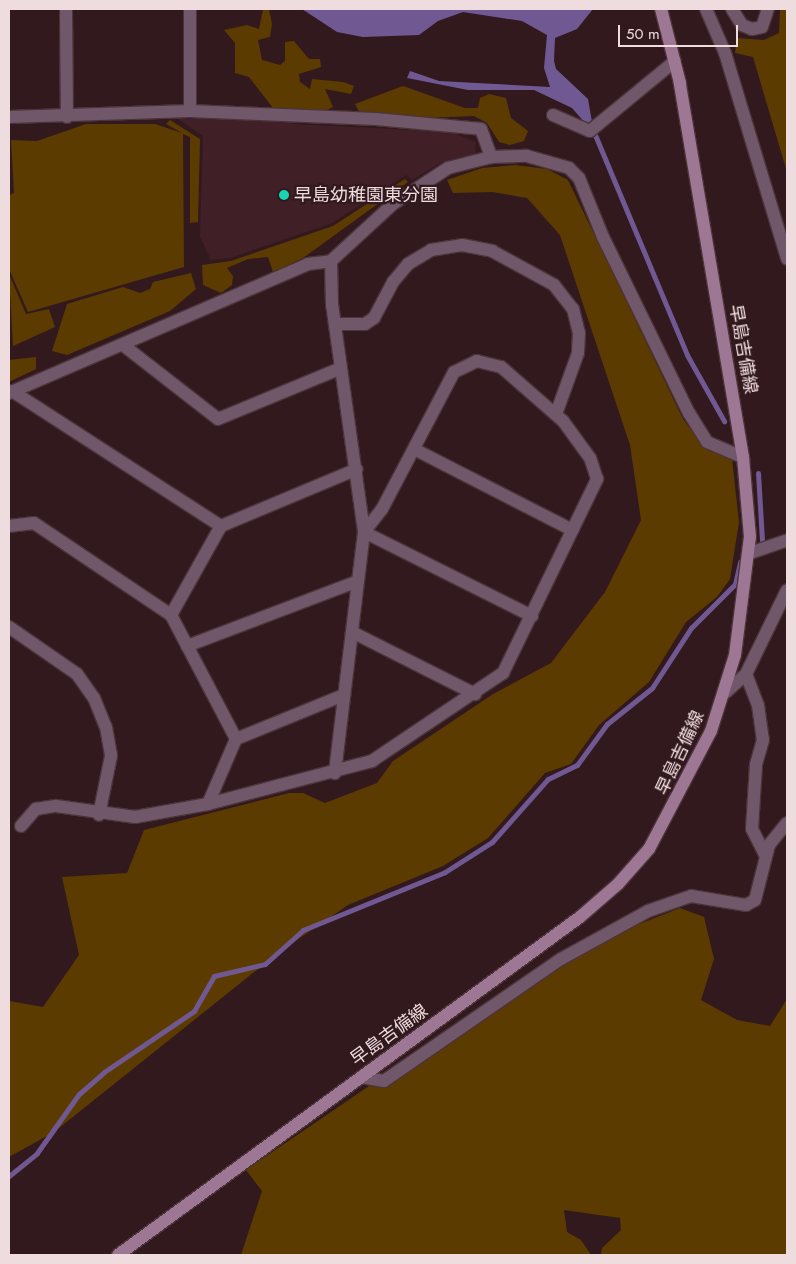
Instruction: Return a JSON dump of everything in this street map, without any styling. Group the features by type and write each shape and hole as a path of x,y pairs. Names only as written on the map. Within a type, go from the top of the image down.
{"main road":[{"name":"早島吉備線","path":"118,1255 580,917 634,868 686,785 726,692 750,553 743,457 676,61 661,9"}],"street":[{"path":"66,9 67,117"},
{"path":"190,9 190,111"},
{"path":"706,9 725,53 787,259"},
{"path":"732,9 742,25 752,29 762,27 768,9"},
{"path":"553,115 594,128 676,61"},
{"path":"9,117 67,117 190,111 270,112 481,129 491,157"},
{"path":"10,392 124,345 308,264 331,261 424,180 448,168 491,157 548,160 579,178 603,237 689,413 707,442 743,457"},
{"path":"335,324 365,324 374,318 392,282 408,264 431,250 462,245 492,251 554,284 572,309 579,333 578,353 556,414"},
{"path":"331,261 335,324 357,469 364,532 335,773"},
{"path":"124,345 218,419 341,368"},
{"path":"21,826 36,809 56,806 99,815 135,817 208,804 335,773 372,761 475,694 503,673 597,479 590,458 556,414 501,367 477,362 454,372 382,509 364,532"},
{"path":"10,392 221,526"},
{"path":"414,449 572,530"},
{"path":"171,615 221,526 357,469"},
{"path":"9,526 34,523 171,615 236,739"},
{"path":"364,532 532,616"},
{"path":"750,553 787,540"},
{"path":"187,646 358,581"},
{"path":"726,692 746,674 787,590"},
{"path":"9,627 77,674 94,698 106,727 111,756 99,815"},
{"path":"352,632 475,694"},
{"path":"746,674 758,705 763,740 756,765 752,829 766,856"},
{"path":"208,804 236,739 344,695"},
{"path":"362,1077 384,1081 561,959 648,912 691,896 746,905 755,900 769,845 787,823"}],"shaded area":[{"path":"263,9 269,9 272,24 270,37 258,40 262,60 280,65 285,61 285,42 294,41 309,59 320,59 321,67 299,74 300,82 310,89 312,79 343,82 354,86 351,94 325,89 333,107 323,112 273,108 249,77 235,73 235,43 224,30 247,25 259,29"},
{"path":"302,9 593,9 577,29 555,38 554,61 556,69 588,99 592,122 586,124 572,108 534,90 468,90 407,78 410,71 439,81 550,87 544,68 547,35 522,21 463,12 438,21 419,35 363,37 337,32"},
{"path":"780,9 787,9 787,172 753,57 735,53 737,38 764,40 779,33"},
{"path":"403,86 465,108 478,108 480,98 489,94 506,98 511,118 528,131 524,141 510,145 499,142 487,123 474,116 427,118 359,112 355,104"},
{"path":"272,118 294,124 451,132 476,142 475,154 442,162 412,180 406,175 332,223 230,258 211,260 200,237 203,136 178,119"},
{"path":"170,120 200,139 198,222 190,223 190,137 183,134 184,267 28,312 9,269 9,195 14,193 11,140 37,141 86,124 155,124 182,133 166,124"},
{"path":"515,165 547,169 568,180 683,419 705,448 732,459 739,522 730,579 717,597 686,622 649,682 599,725 571,764 545,773 488,838 443,866 348,905 278,953 54,1132 9,1157 9,1001 43,1007 79,955 62,877 127,873 144,830 289,793 303,793 325,803 377,783 393,761 493,694 551,663 605,592 641,520 630,445 560,235 527,198 493,192 453,193 447,180 482,168"},
{"path":"405,179 408,182 303,258 273,272 268,257 248,259 227,268 233,276 232,285 221,293 203,285 202,265 231,261 333,226"},
{"path":"191,273 196,289 170,311 67,355 52,351 67,304 123,287 140,293 150,289 153,282"},
{"path":"9,274 26,314 49,309 55,327 13,346"},
{"path":"36,357 36,369 9,382 9,360"},
{"path":"680,908 704,917 714,959 701,1000 737,1020 770,1026 787,999 787,1255 601,1255 602,1248 621,1230 620,1218 564,1210 567,1232 581,1240 591,1255 241,1255 262,1191 246,1170 369,1086 387,1087 575,957 614,934"}],"waterway":[{"path":"593,130 687,355 724,421"},
{"path":"758,473 762,541"},
{"path":"9,1176 37,1153 79,1094 104,1072 194,1011 214,976 265,964 303,930 445,872 492,842 548,779 577,765 607,724 652,688 691,628 735,584 740,562"}],"place":[{"name":"早島幼稚園東分園","path":"284,195"}]}
